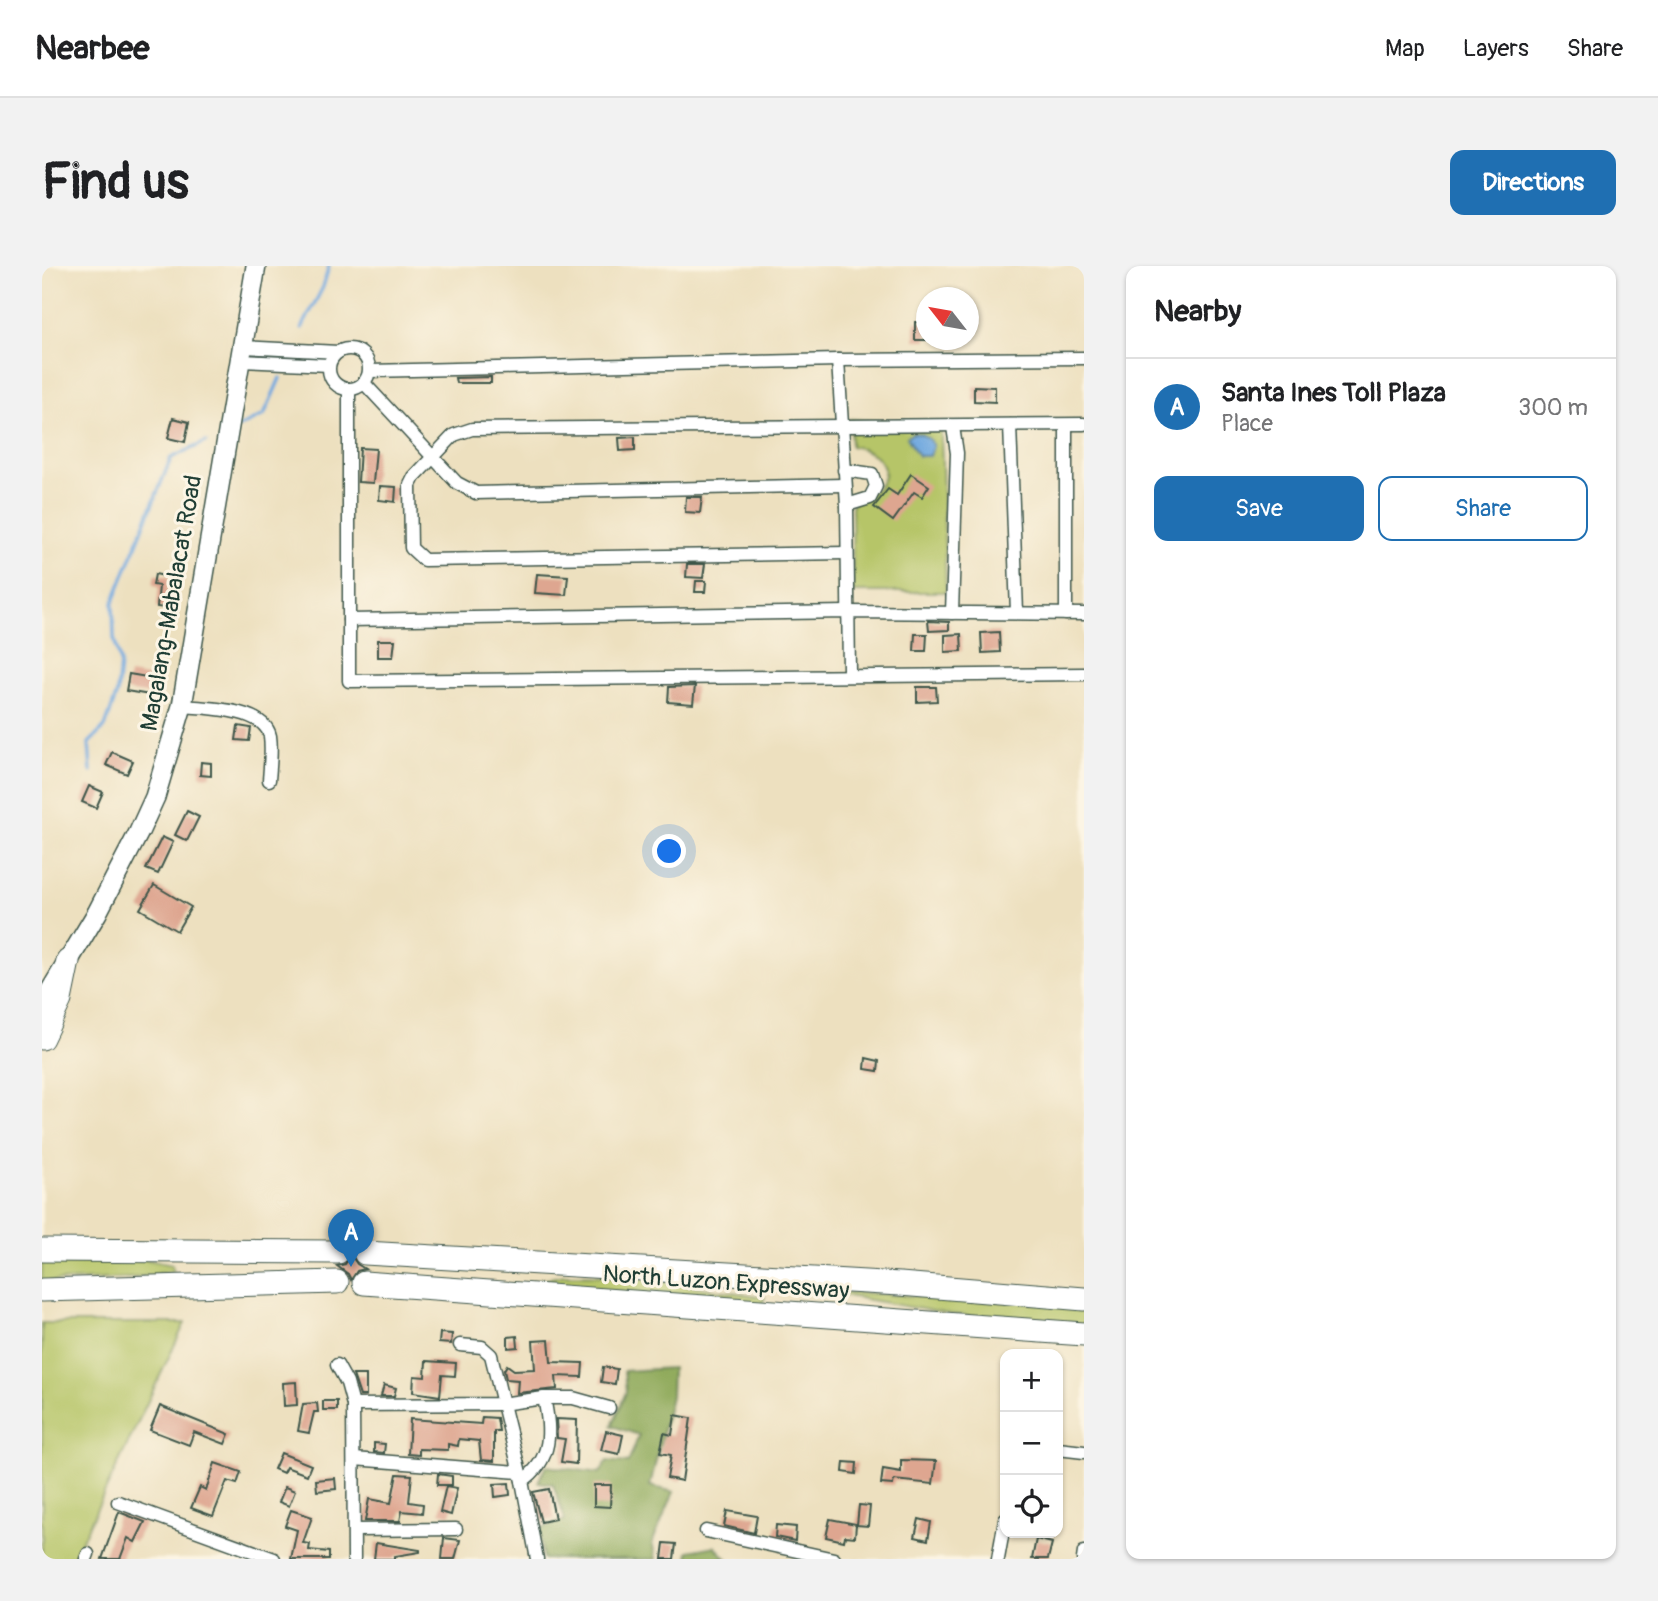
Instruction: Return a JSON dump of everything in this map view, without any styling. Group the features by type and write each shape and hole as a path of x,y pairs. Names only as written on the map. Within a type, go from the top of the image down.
{"highway":[{"path":"42,1038 60,1000 68,961"},
{"path":"42,1250 338,1252"},
{"name":"North Luzon Expressway","path":"365,1253 886,1283 1084,1299"},
{"path":"42,1288 337,1282"},
{"name":"North Luzon Expressway","path":"364,1283 1084,1334"}],"main road":[{"name":"Magalang-Mabalacat Road","path":"42,1005 97,913 155,797 182,706 249,354 256,266"}],"street":[{"path":"249,354 357,350 367,358 370,371 364,383 349,390 336,384 329,365"},
{"path":"329,365 338,352"},
{"path":"249,354 329,365"},
{"path":"370,371 838,360 1084,358"},
{"path":"838,360 846,505 849,673"},
{"path":"364,383 457,483 476,493 843,485"},
{"path":"349,390 349,681 849,673 1084,674"},
{"path":"846,554 424,560 411,548 410,485 418,469 454,436 472,429 1084,424"},
{"path":"1010,425 1017,612"},
{"path":"1066,425 1066,614"},
{"path":"952,613 957,453 953,427"},
{"path":"844,470 872,474 876,486 870,498 846,505"},
{"path":"349,620 847,612 1084,614"},
{"path":"182,706 232,711 259,719 270,734 269,780"},
{"path":"460,1345 488,1350 521,1477 537,1559"},
{"path":"337,1365 347,1383 353,1405 354,1559"},
{"path":"354,1459 521,1477 538,1468 546,1455 549,1438 544,1398"},
{"path":"353,1405 501,1404 544,1398 573,1398 609,1408"},
{"path":"1063,1450 1084,1452"},
{"path":"118,1502 274,1559"},
{"path":"355,1530 456,1530"},
{"path":"706,1531 834,1559"},
{"path":"998,1559 1002,1538"},
{"path":"1083,1559 1084,1552"}],"green space":[{"path":"850,419 937,426 941,432 946,592 853,592 852,504 875,490 884,473 883,466 873,455 851,446"},
{"path":"42,1258 139,1258 172,1265 173,1271 133,1278 42,1282"},
{"path":"565,1275 623,1276 765,1297 762,1305 578,1296 532,1282"},
{"path":"814,1290 1084,1306 1084,1327 949,1314"},
{"path":"42,1323 185,1323 73,1559 42,1559"},
{"path":"672,1368 671,1396 650,1486 674,1492 652,1543 656,1559 543,1559 539,1529 565,1520 553,1484 538,1482 546,1466 600,1473 607,1461 628,1463 639,1435 612,1426 626,1392 624,1371"},
{"path":"715,1546 727,1559 688,1559 689,1551"}],"water":[{"path":"913,433 930,440 933,446 930,456 918,456 907,437"}],"building":[{"path":"491,377 491,383 456,383 455,378"},
{"path":"974,386 995,387 995,402 974,401"},
{"path":"173,418 189,422 185,442 168,438"},
{"path":"635,437 635,450 620,451 619,438"},
{"path":"360,448 376,449 373,483 358,482"},
{"path":"911,474 929,486 922,497 914,492 893,521 874,507 888,489 897,495"},
{"path":"380,486 396,487 395,502 379,500"},
{"path":"686,497 702,497 700,513 685,512"},
{"path":"687,564 705,564 703,578 686,577"},
{"path":"155,574 169,577 169,604 165,603 164,608 157,607 159,586 153,585"},
{"path":"537,574 568,576 566,595 535,593"},
{"path":"696,581 706,581 705,592 695,592"},
{"path":"928,621 949,622 949,630 929,631"},
{"path":"999,632 1000,652 982,653 981,633"},
{"path":"915,634 927,634 926,651 914,651"},
{"path":"961,634 962,651 945,652 945,635"},
{"path":"378,640 395,640 393,657 378,657"},
{"path":"129,674 153,678 150,695 126,691"},
{"path":"695,686 693,704 668,702 669,687"},
{"path":"917,687 936,687 937,701 917,702"},
{"path":"238,726 251,728 249,741 236,740"},
{"path":"112,752 133,761 127,774 106,765"},
{"path":"201,762 211,763 211,776 200,775"},
{"path":"89,786 103,792 96,808 82,802"},
{"path":"187,811 199,817 187,841 175,835"},
{"path":"162,837 173,842 158,874 146,869"},
{"path":"154,885 191,907 177,931 140,909"},
{"path":"866,1058 879,1061 878,1071 865,1069"},
{"path":"338,1233 366,1233 365,1239 358,1241 352,1250 346,1240 338,1238"},
{"path":"351,1255 357,1264 365,1269 357,1271 351,1280 348,1274 337,1266 345,1264"},
{"path":"440,1333 452,1334 451,1344 439,1343"},
{"path":"517,1336 518,1347 508,1348 508,1337"},
{"path":"549,1340 551,1362 583,1363 582,1377 556,1376 557,1389 517,1393 518,1380 506,1379 504,1370 507,1365 514,1370 535,1369 533,1341"},
{"path":"426,1361 456,1363 455,1376 442,1375 440,1396 413,1392 414,1376 425,1377"},
{"path":"603,1367 617,1369 615,1384 601,1382"},
{"path":"353,1375 366,1375 366,1396 360,1396"},
{"path":"296,1382 297,1405 284,1406 283,1383"},
{"path":"384,1385 396,1388 394,1396 381,1396"},
{"path":"323,1401 337,1401 337,1410 323,1410"},
{"path":"317,1403 318,1412 314,1412 309,1433 298,1431 303,1404"},
{"path":"160,1406 229,1434 225,1444 194,1432 189,1445 150,1430"},
{"path":"675,1415 691,1418 682,1481 667,1478 671,1455 660,1453 664,1433 672,1435"},
{"path":"482,1417 497,1418 499,1431 494,1431 494,1461 481,1460 479,1441 459,1439 458,1446 448,1444 448,1450 419,1449 419,1455 408,1454 410,1419 481,1424"},
{"path":"556,1419 577,1420 576,1464 561,1462 565,1439 557,1438"},
{"path":"606,1431 623,1435 619,1454 601,1450"},
{"path":"374,1443 385,1444 384,1453 374,1452"},
{"path":"281,1453 311,1465 307,1475 286,1467 283,1473 274,1469"},
{"path":"901,1460 936,1461 933,1484 894,1480 893,1485 881,1484 883,1469 901,1472"},
{"path":"844,1462 857,1463 856,1474 843,1472"},
{"path":"215,1463 241,1472 237,1484 227,1481 213,1516 191,1508 200,1487 206,1490"},
{"path":"397,1474 412,1475 409,1502 423,1504 422,1513 402,1511 400,1521 365,1521 369,1499 391,1503"},
{"path":"438,1474 452,1476 452,1485 437,1485"},
{"path":"335,1478 336,1489 317,1491 316,1480"},
{"path":"509,1483 510,1495 495,1497 494,1484"},
{"path":"594,1485 611,1485 610,1507 594,1506"},
{"path":"446,1486 457,1488 451,1515 440,1512"},
{"path":"285,1487 295,1491 289,1506 279,1502"},
{"path":"549,1489 555,1519 541,1522 533,1492"},
{"path":"859,1505 870,1506 868,1526 857,1525"},
{"path":"291,1510 312,1517 303,1543 310,1544 309,1550 329,1552 329,1559 291,1559 297,1530 285,1526"},
{"path":"727,1511 757,1516 754,1533 724,1526"},
{"path":"119,1512 145,1522 135,1542 128,1538 120,1559 102,1559"},
{"path":"830,1519 856,1524 855,1537 845,1536 844,1541 826,1537"},
{"path":"919,1519 931,1522 928,1540 915,1537"},
{"path":"776,1525 796,1527 795,1541 775,1537"},
{"path":"444,1538 460,1540 455,1559 442,1559"},
{"path":"1036,1539 1052,1543 1048,1559 1032,1559"},
{"path":"376,1543 420,1552 395,1556 395,1559 374,1559"},
{"path":"664,1543 676,1544 674,1559 662,1559"}],"waterway":[{"path":"302,328 323,287 329,266"},
{"path":"239,427 264,415 280,378"},
{"path":"91,771 89,743 105,727 117,693 120,663 114,638 113,603 171,458 206,442"}],"place":[{"name":"Santa Ines Toll Plaza","path":"351,1267"}]}
